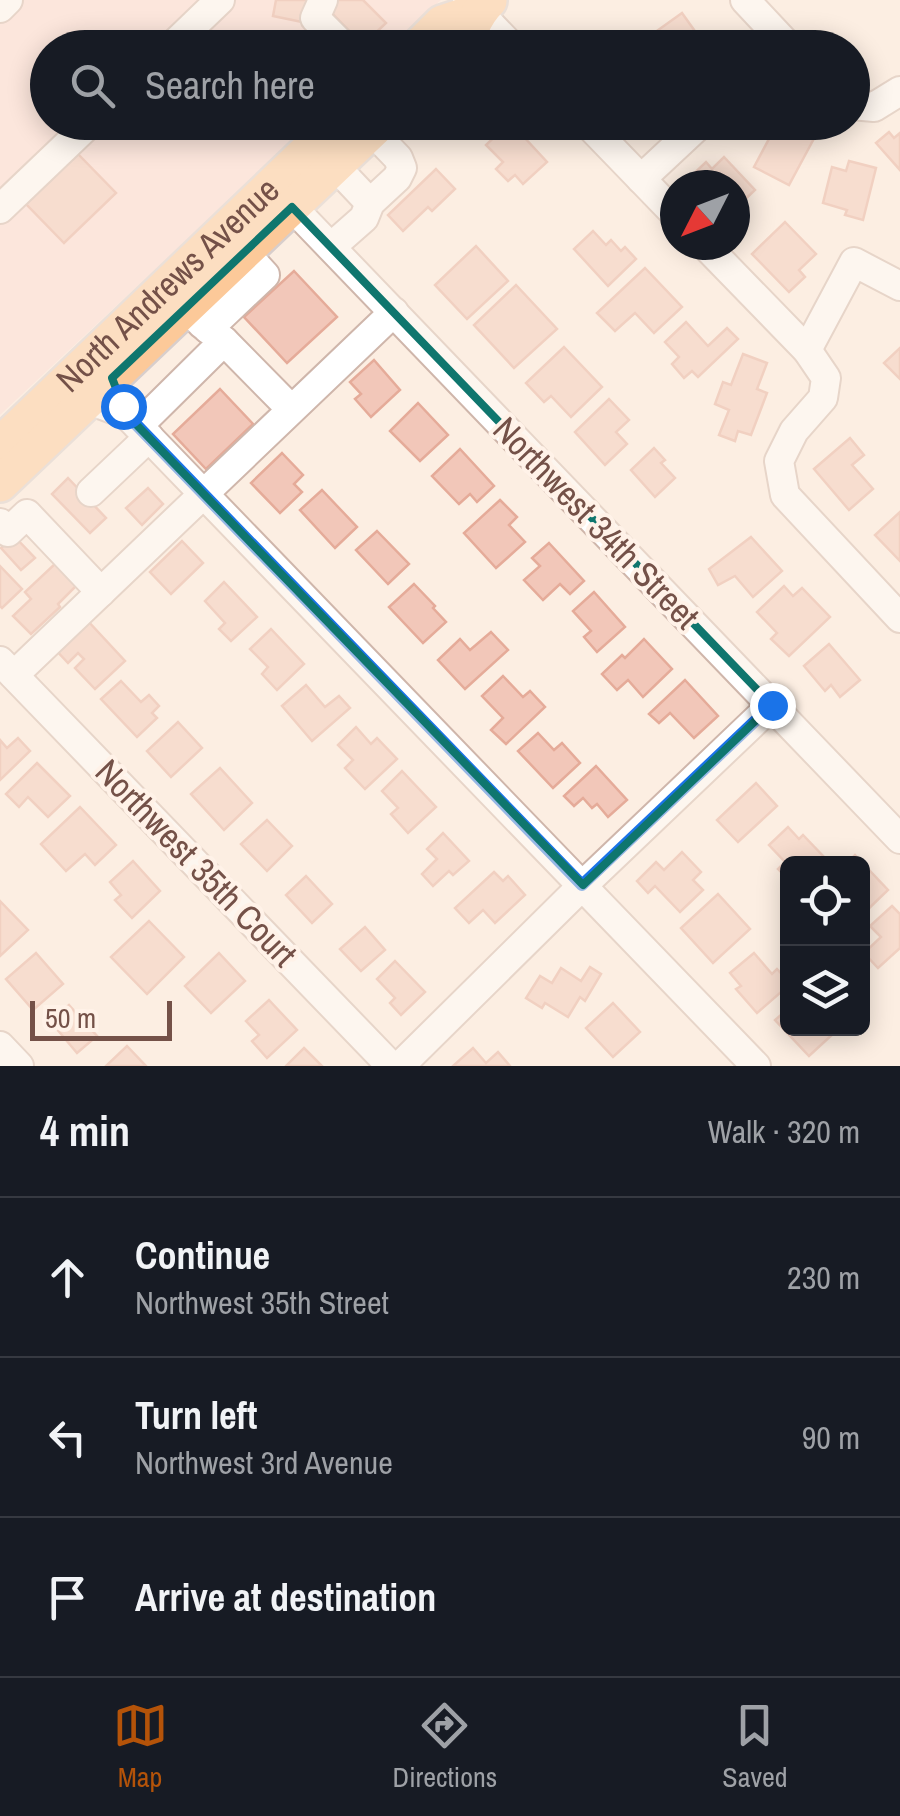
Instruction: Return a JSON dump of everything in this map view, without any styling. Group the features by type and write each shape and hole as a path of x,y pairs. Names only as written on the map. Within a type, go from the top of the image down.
{"main road":[{"path":"435,30 478,4"},
{"path":"469,30 478,4"},
{"name":"North Andrews Avenue","path":"196,316 325,140"},
{"name":"North Andrews Avenue","path":"0,445 90,378 196,316 244,252 363,140"},
{"name":"North Andrews Avenue","path":"0,484 90,378"}],"street":[{"path":"0,8 8,0"},
{"path":"189,30 220,0"},
{"path":"323,0 315,18 327,30"},
{"path":"746,0 774,30"},
{"path":"478,4 499,30"},
{"path":"870,107 900,91"},
{"path":"0,209 72,140"},
{"path":"331,248 364,218 370,203 398,178 402,168 386,140"},
{"path":"603,140 660,199"},
{"path":"641,179 683,140"},
{"path":"335,166 370,203"},
{"name":"Northwest 34th Street","path":"292,207 900,839"},
{"path":"720,260 807,350 826,378 824,398 794,431 779,461 785,495 900,618"},
{"path":"807,350 881,276"},
{"path":"6,673 101,592 394,312"},
{"path":"91,492 138,426 196,316 291,410"},
{"path":"90,378 756,1066"},
{"path":"0,523 8,532 27,514 101,592"},
{"name":"Northwest 35th Court","path":"6,673 391,1066"},
{"path":"400,1066 582,885 772,705"},
{"path":"0,1046 19,1066"}],"highlighted area":[{"path":"292,207 772,705 583,885 126,414 112,378"}],"shaded area":[{"path":"0,0 441,0 408,30 30,30 30,140 293,140 0,415"}],"building":[{"path":"276,0 307,0 302,22 273,16"},
{"path":"335,0 363,0 386,23 379,30 348,30 327,8"},
{"path":"682,13 694,30 658,30"},
{"path":"889,132 894,138 900,133 900,170 876,143"},
{"path":"491,140 527,140 547,162 523,184 515,175 508,181 496,169 503,162 486,145"},
{"path":"768,140 813,140 789,185 754,167"},
{"path":"78,154 116,193 64,243 26,204"},
{"path":"724,157 736,170 698,170 706,162 712,169"},
{"path":"849,161 876,168 863,220 823,203 832,167 846,171"},
{"path":"436,169 455,189 403,231 388,215"},
{"path":"785,222 816,254 799,270 805,277 789,292 752,254"},
{"path":"593,231 606,245 611,240 636,259 608,286 574,249"},
{"path":"476,246 508,281 467,319 435,285"},
{"path":"645,268 682,307 654,333 635,313 615,331 597,313"},
{"path":"294,271 337,317 287,363 244,317"},
{"path":"516,285 557,329 514,368 474,325"},
{"path":"686,322 708,346 727,328 738,339 698,377 692,371 684,378 672,364 679,357 665,342"},
{"path":"564,347 602,387 571,417 551,396 544,402 526,383"},
{"path":"900,348 900,379 884,363"},
{"path":"743,354 767,363 757,389 767,393 751,435 738,431 735,441 719,435 729,410 715,404 723,382 731,385"},
{"path":"374,360 400,390 371,417 355,399 361,394 350,382"},
{"path":"220,389 253,424 206,469 173,434"},
{"path":"609,399 629,420 616,432 627,444 605,465 575,432"},
{"path":"418,403 448,435 420,461 390,431"},
{"path":"850,438 864,455 852,465 873,489 849,510 814,469"},
{"path":"654,448 675,478 655,497 631,470"},
{"path":"460,449 494,486 477,502 470,494 459,504 432,476"},
{"path":"282,453 303,475 294,484 302,492 280,513 251,483"},
{"path":"68,478 106,518 90,533 52,494"},
{"path":"148,488 163,504 142,525 126,508"},
{"path":"322,490 357,527 335,548 300,510"},
{"path":"500,500 517,517 509,525 525,542 496,568 464,533"},
{"path":"900,512 900,561 875,535"},
{"path":"377,531 409,564 388,584 356,550"},
{"path":"14,536 35,558 21,570 1,548"},
{"path":"751,537 782,571 753,597 735,576 718,585 709,569"},
{"path":"182,541 203,563 171,594 150,572"},
{"path":"549,543 584,581 570,594 560,584 543,600 524,580 540,566 532,558"},
{"path":"57,562 78,584 31,634 13,616 31,599 25,592"},
{"path":"0,566 22,589 2,608 0,606"},
{"path":"224,582 257,617 231,641 219,629 225,623 205,601"},
{"path":"414,584 446,622 423,643 389,607"},
{"path":"784,586 793,596 802,588 830,617 789,656 771,639 777,633 757,612"},
{"path":"594,592 625,627 597,652 584,637 591,631 573,611"},
{"path":"87,620 125,661 95,689 75,668 84,659 78,653 68,663 55,649"},
{"path":"271,629 304,664 277,690 262,674 268,667 250,649"},
{"path":"491,632 508,650 465,689 438,660 460,639 470,650"},
{"path":"644,639 672,669 643,697 628,680 617,690 602,674"},
{"path":"829,644 860,680 840,697 831,685 825,691 804,666"},
{"path":"503,676 523,697 530,691 545,707 506,744 491,730 503,718 482,696"},
{"path":"685,680 718,716 694,738 670,713 659,723 649,714"},
{"path":"121,681 141,702 149,695 159,706 152,713 157,718 137,737 101,699"},
{"path":"306,685 325,707 339,696 350,708 312,741 282,706"},
{"path":"178,722 202,748 171,777 147,751"},
{"path":"356,727 371,744 377,738 397,759 365,789 345,768 353,760 338,745"},
{"path":"538,733 554,750 562,743 580,763 553,788 518,751"},
{"path":"18,738 30,751 0,780 0,740 7,748"},
{"path":"37,763 70,796 48,817 28,797 19,807 6,794"},
{"path":"596,766 627,800 608,817 597,804 592,808 583,798 574,806 564,796"},
{"path":"220,768 252,803 224,830 191,794"},
{"path":"402,771 436,807 408,833 391,814 398,808 382,791"},
{"path":"756,783 777,806 738,842 717,820"},
{"path":"80,807 116,845 95,865 85,854 66,871 41,844"},
{"path":"267,820 292,846 267,871 241,844"},
{"path":"788,827 799,839 803,835 823,856 780,857 769,845"},
{"path":"443,833 469,861 453,875 449,871 433,886 422,874 437,859 427,849"},
{"path":"682,852 701,872 693,880 703,890 680,912 655,886 648,893 637,881 656,862 664,870"},
{"path":"133,861 160,891 132,918 115,900 121,895 110,882"},
{"path":"870,871 888,890 870,907"},
{"path":"494,872 503,881 508,876 525,895 495,923 483,910 469,923 455,908"},
{"path":"306,876 332,904 312,923 286,895"},
{"path":"718,894 750,929 713,963 681,928"},
{"path":"0,901 28,930 0,956"},
{"path":"892,906 900,914 900,948 878,968 870,959 870,947 881,937 870,926"},
{"path":"149,921 184,957 147,994 111,957"},
{"path":"365,927 385,950 361,971 340,949"},
{"path":"36,953 63,984 33,1010 6,979"},
{"path":"219,953 245,981 211,1013 185,986"},
{"path":"754,953 772,974 777,969 780,972 780,993 757,1013 736,989 741,986 730,973"},
{"path":"395,961 425,992 401,1015 390,1003 395,998 377,979"},
{"path":"590,967 601,974 585,1001 580,997 568,1017 545,1003 542,1008 526,998 540,976 552,983 561,968 581,981"},
{"path":"269,1000 297,1030 267,1058 252,1041 259,1035 246,1021"},
{"path":"613,1003 640,1032 613,1057 586,1028"},
{"path":"69,1005 97,1036 77,1053 50,1021"},
{"path":"790,1036 831,1036 809,1056"},
{"path":"127,1046 146,1066 106,1066"},
{"path":"304,1048 322,1066 286,1066"},
{"path":"473,1048 486,1063 498,1052 510,1066 453,1066"}],"route":[{"path":"123,406 126,414 582,885 772,705"}]}
